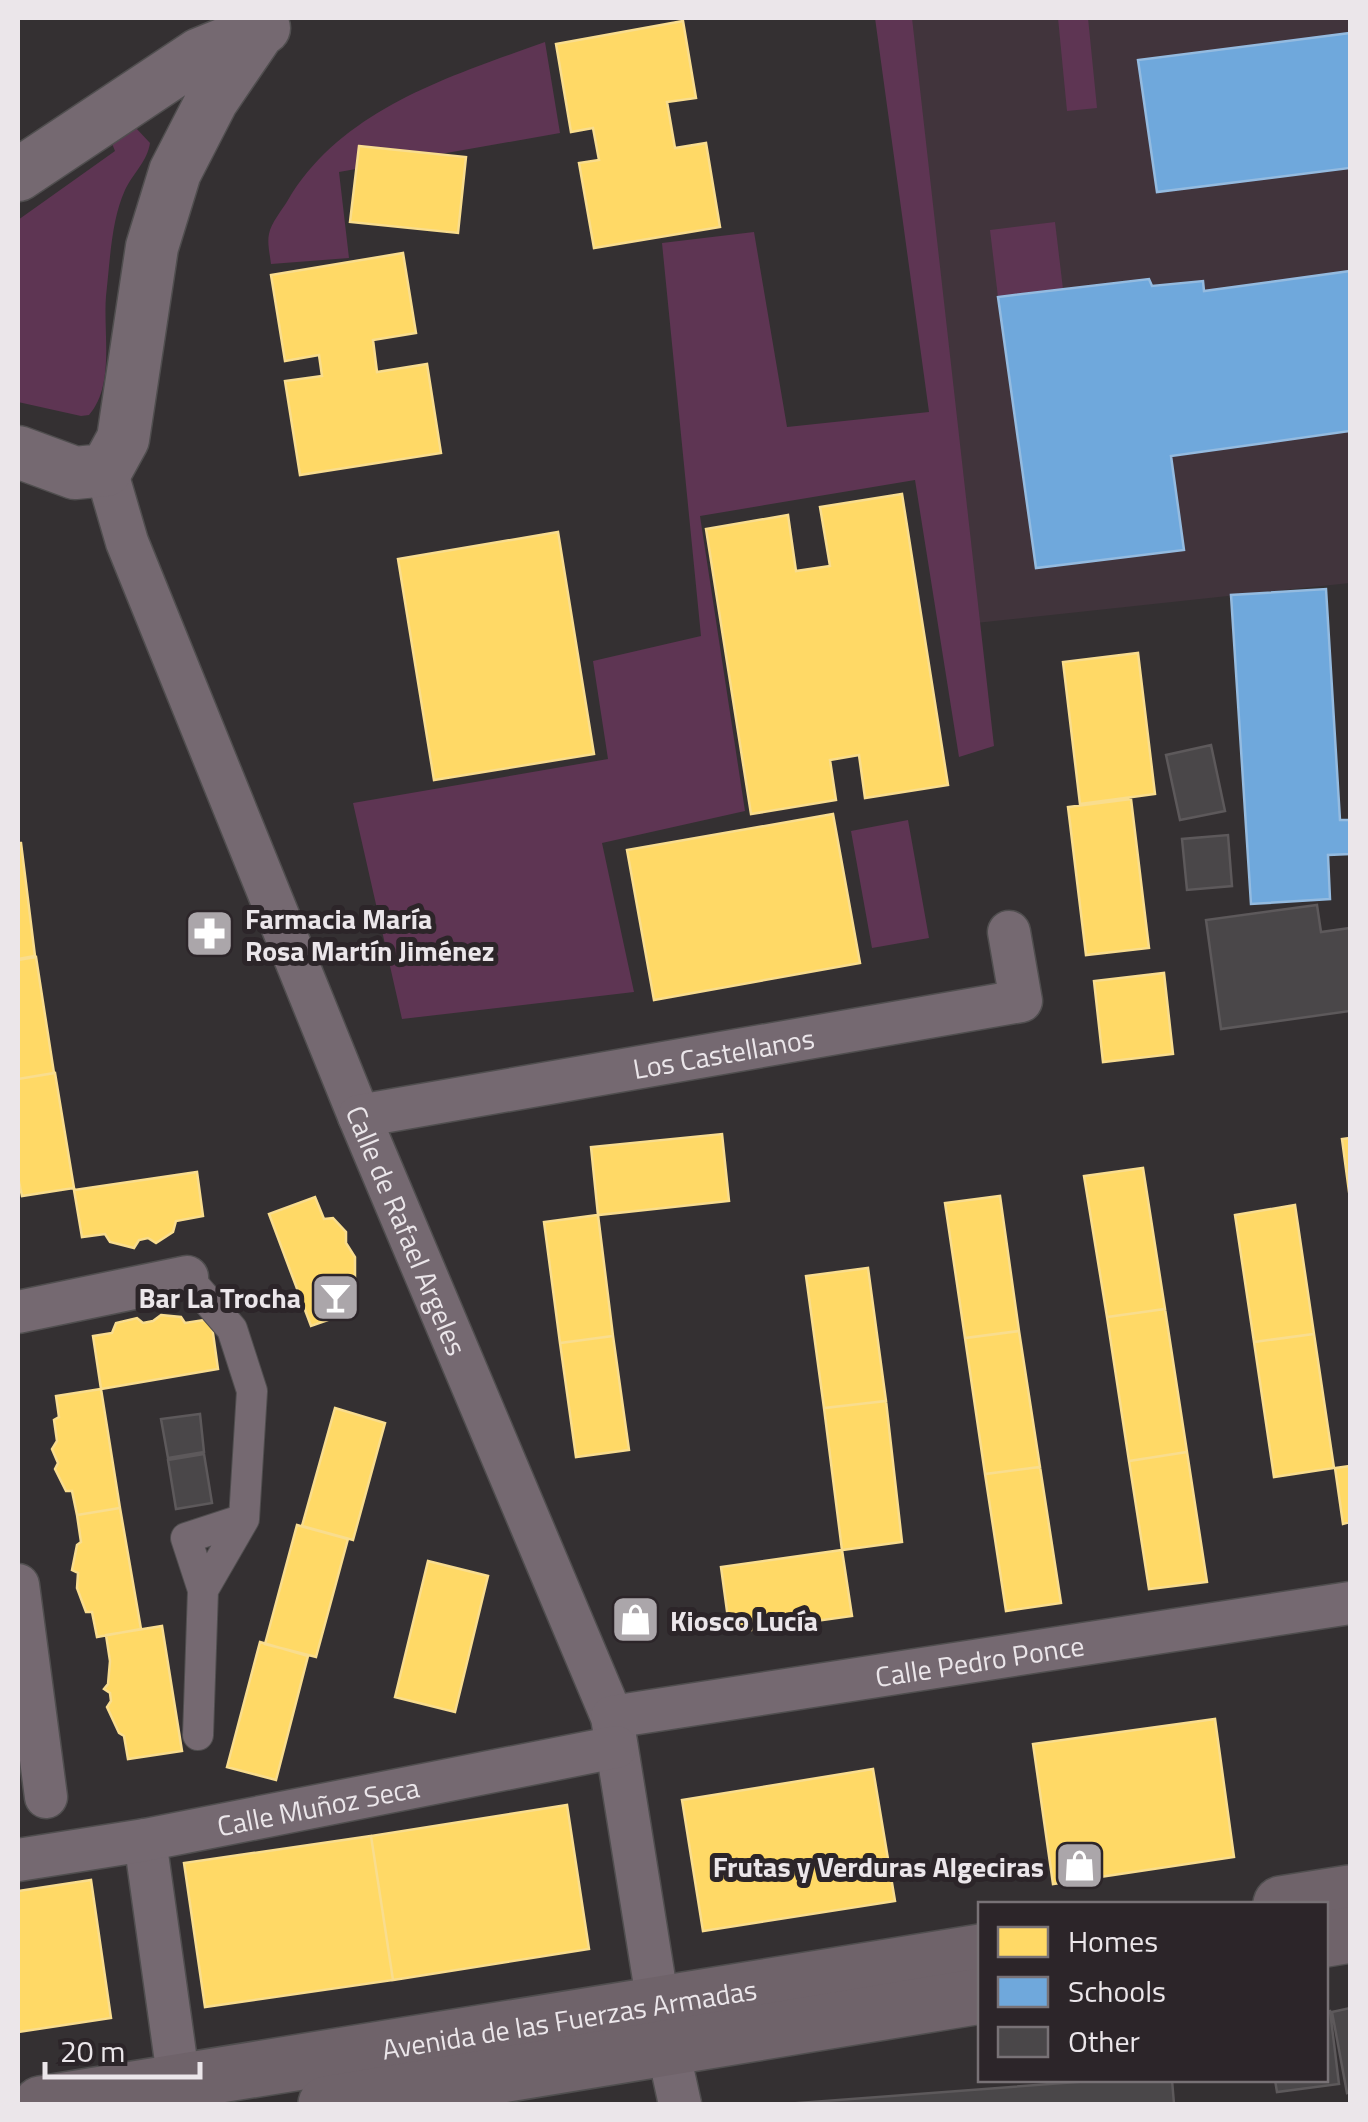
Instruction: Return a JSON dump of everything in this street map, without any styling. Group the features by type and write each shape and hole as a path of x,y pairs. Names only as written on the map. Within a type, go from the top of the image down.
{"main road":[{"path":"1293,1902 1350,1893"},
{"name":"Avenida de las Fuerzas Armadas","path":"326,2104 978,1952"},
{"name":"Avenida de las Fuerzas Armadas","path":"42,2104 180,2093 662,2026 978,1996"}],"street":[{"path":"18,175 200,54 270,24"},
{"path":"174,172 212,100 270,24"},
{"path":"18,452 76,473 106,470 123,439 152,247 176,154 170,138 145,114 127,110 110,113"},
{"name":"Calle de Rafael Argeles","path":"106,470 126,542 614,1732 662,2026 680,2104"},
{"name":"Los Castellanos","path":"359,1116 1021,1001 1009,932"},
{"path":"18,1312 188,1277 232,1329 252,1392 244,1520 186,1538 202,1590 198,1735"},
{"path":"18,1585 23,1652 46,1796"},
{"name":"Calle Pedro Ponce","path":"614,1732 1350,1602"},
{"name":"Calle Muñoz Seca","path":"18,1860 145,1840 614,1732"},
{"path":"145,1840 180,2093"}],"shaded area":[{"path":"875,18 912,18 994,746 959,757 915,480 700,516 745,811 602,843 634,992 402,1019 353,803 608,759 593,661 701,636 662,243 754,232 787,427 929,412"},
{"path":"899,18 1350,18 1350,583 976,623"},
{"path":"1058,18 1088,18 1097,108 1067,111"},
{"path":"545,42 560,133 339,172 349,258 271,264 268,238 274,221 311,168 338,142 368,119 436,83"},
{"path":"135,127 150,143 125,190 114,228 106,296 105,374 97,403 89,415 81,416 18,402 18,220 115,151 111,141"},
{"path":"1055,222 1063,289 998,297 990,230"},
{"path":"908,820 929,938 872,948 851,831"}],"building: Homes":[{"path":"683,21 696,98 667,102 675,148 706,143 720,227 594,248 579,163 599,160 593,128 571,132 556,44"},
{"path":"359,146 466,157 458,233 350,222"},
{"path":"403,253 416,333 373,340 377,372 427,364 441,453 300,475 285,381 322,376 319,355 285,361 271,275"},
{"path":"902,494 948,785 865,798 859,755 830,760 836,800 751,814 706,529 788,515 796,571 830,566 820,507"},
{"path":"558,532 594,754 434,780 398,559"},
{"path":"1138,653 1155,794 1080,804 1063,662"},
{"path":"1131,799 1149,948 1086,955 1068,807"},
{"path":"833,814 860,963 654,1000 627,850"},
{"path":"18,843 35,956 18,959"},
{"path":"36,957 54,1073 18,1079 18,960"},
{"path":"1164,973 1173,1054 1103,1062 1094,981"},
{"path":"55,1073 74,1188 22,1196 18,1177 18,1079"},
{"path":"722,1134 729,1201 598,1215 591,1147"},
{"path":"1350,1138 1350,1199 1342,1139"},
{"path":"1143,1168 1165,1309 1107,1317 1084,1176"},
{"path":"197,1172 203,1216 176,1221 173,1232 156,1243 148,1238 139,1240 134,1248 110,1242 105,1234 82,1237 74,1190"},
{"path":"1000,1196 1019,1331 965,1338 945,1203"},
{"path":"315,1197 324,1219 333,1218 346,1232 346,1243 355,1257 355,1284 348,1292 354,1311 311,1326 269,1214"},
{"path":"1295,1205 1314,1334 1254,1342 1235,1215"},
{"path":"598,1215 613,1336 560,1343 544,1222"},
{"path":"868,1268 886,1401 824,1408 806,1276"},
{"path":"1165,1309 1187,1452 1129,1461 1107,1317"},
{"path":"161,1315 181,1317 185,1323 211,1319 218,1369 101,1389 93,1336 112,1333 116,1323 137,1318 143,1323"},
{"path":"1019,1331 1040,1467 985,1474 965,1338"},
{"path":"1314,1334 1334,1468 1274,1477 1254,1342"},
{"path":"613,1336 629,1450 576,1457 560,1343"},
{"path":"101,1389 120,1508 77,1515 72,1491 66,1491 55,1469 58,1463 52,1449 57,1441 54,1420 59,1417 56,1396"},
{"path":"886,1401 902,1542 842,1550 824,1408"},
{"path":"335,1408 385,1423 353,1540 302,1526"},
{"path":"1187,1452 1207,1582 1149,1589 1129,1461"},
{"path":"1350,1466 1350,1522 1343,1524 1335,1468"},
{"path":"1040,1467 1061,1603 1006,1611 985,1474"},
{"path":"120,1508 141,1629 97,1637 92,1612 86,1612 77,1588 78,1573 72,1570 81,1542 77,1515"},
{"path":"297,1525 348,1539 316,1657 265,1644"},
{"path":"842,1550 852,1616 730,1633 721,1567"},
{"path":"428,1561 488,1576 455,1712 395,1697"},
{"path":"162,1626 182,1751 128,1759 124,1736 107,1707 111,1701 110,1693 104,1689 110,1661 106,1635"},
{"path":"260,1642 308,1656 276,1780 227,1767"},
{"path":"1215,1719 1234,1857 1053,1884 1033,1744"},
{"path":"873,1769 895,1901 703,1931 682,1800"},
{"path":"567,1805 589,1949 393,1980 371,1836"},
{"path":"371,1836 393,1980 205,2007 184,1863"},
{"path":"91,1880 111,2018 18,2032 18,1891"}],"building: Schools":[{"path":"1350,33 1350,168 1157,192 1138,60"},
{"path":"1350,271 1350,431 1171,456 1184,550 1036,568 998,297 1149,279 1152,286 1203,281 1204,291"},
{"path":"1326,589 1340,820 1350,820 1350,854 1328,855 1330,899 1251,904 1231,595"}],"building: Other":[{"path":"1211,745 1225,811 1180,820 1166,755"},
{"path":"1228,835 1232,886 1187,890 1182,839"},
{"path":"1317,905 1321,932 1350,928 1350,1011 1221,1029 1206,920"},
{"path":"200,1414 204,1452 168,1458 161,1419"},
{"path":"204,1454 212,1503 176,1509 168,1460"},
{"path":"1350,2008 1350,2092 1347,2093 1332,2012"},
{"path":"1328,2012 1339,2084 1277,2092 1275,2082 1328,2082"},
{"path":"1077,2082 1172,2082 1174,2104 785,2104"}],"place":[{"name":"Farmacia María Rosa Martín Jiménez","path":"210,934"},
{"name":"Bar La Trocha","path":"336,1297"},
{"name":"Kiosco Lucía","path":"635,1620"},
{"name":"Frutas y Verduras Algeciras","path":"1079,1866"}]}
